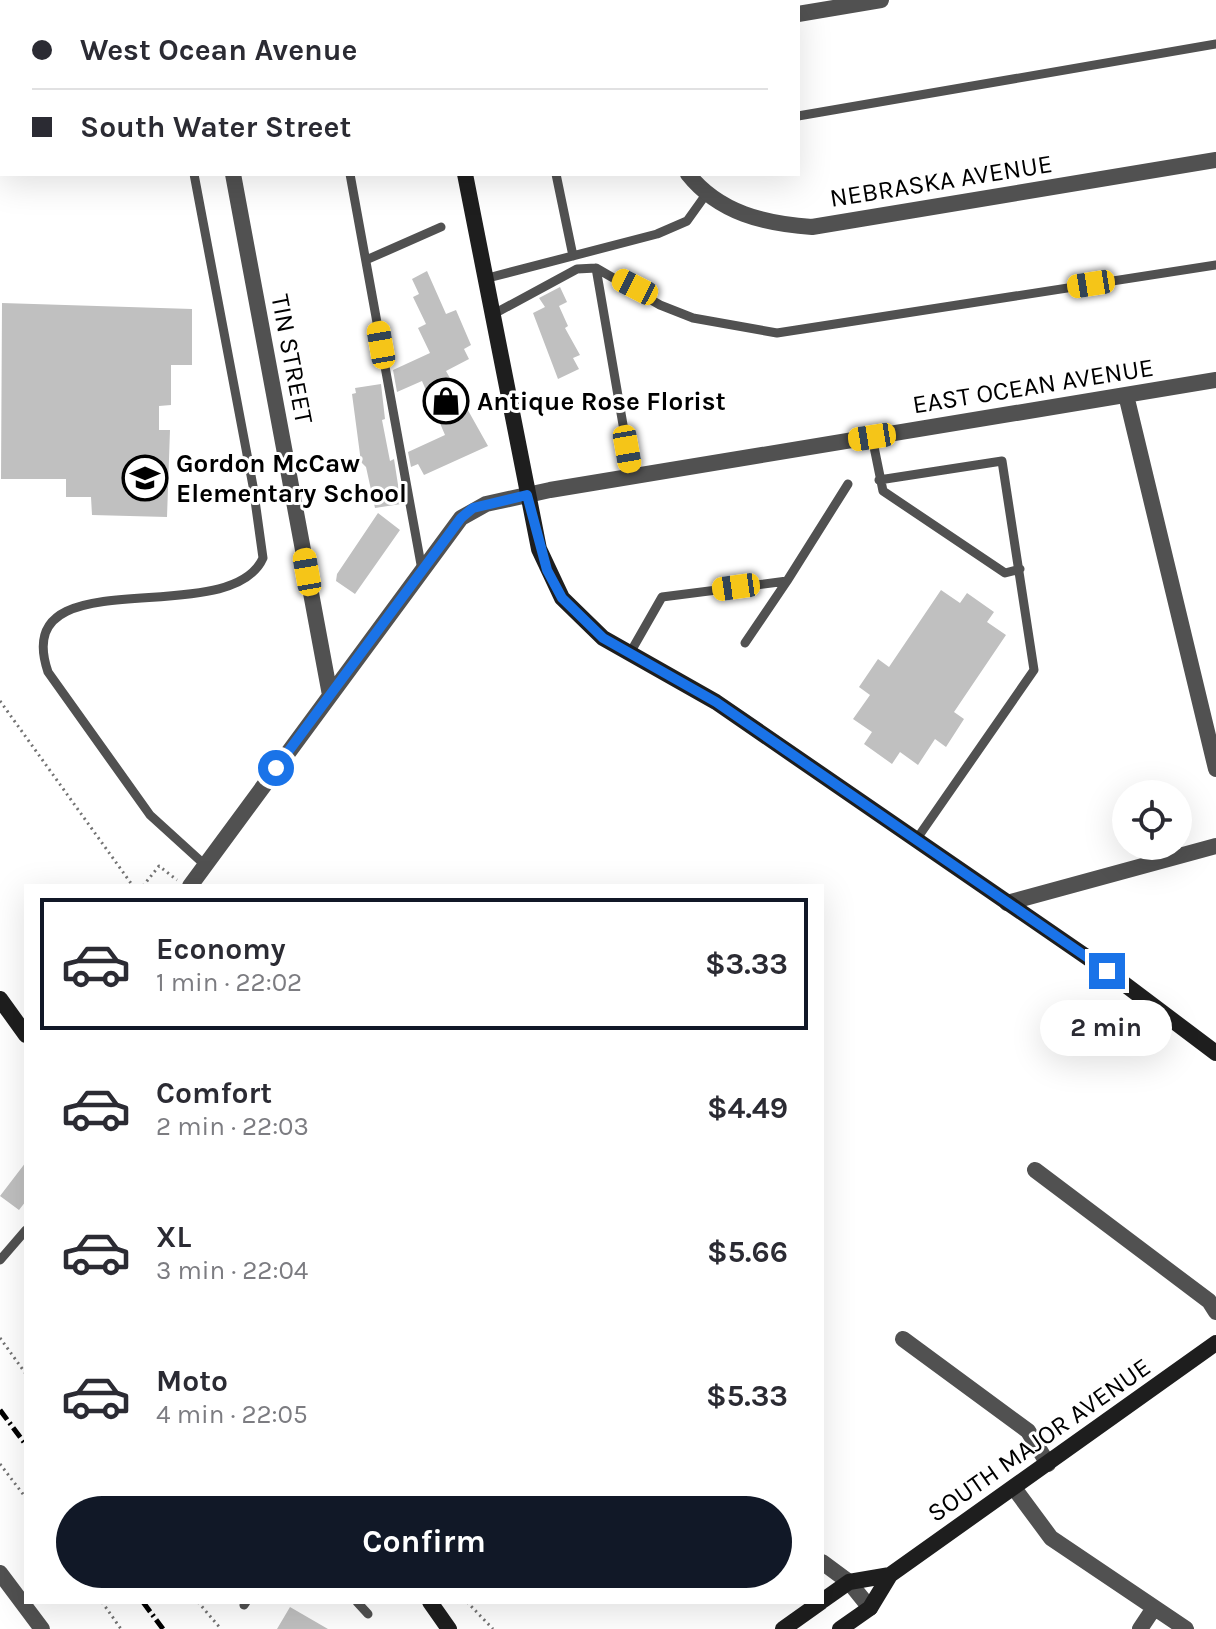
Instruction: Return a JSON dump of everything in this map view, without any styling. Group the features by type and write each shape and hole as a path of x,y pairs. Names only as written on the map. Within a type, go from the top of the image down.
{"main road":[{"path":"465,176 490,316 539,549 562,598 603,638 716,702 1007,903 1216,1053"},
{"path":"0,999 24,1032"},
{"name":"SOUTH MAJOR AVENUE","path":"840,1629 870,1608 890,1575 1216,1343"},
{"name":"SOUTH MAJOR AVENUE","path":"824,1600 849,1582 890,1575"},
{"path":"431,1604 449,1629"},
{"name":"SOUTH MAJOR AVENUE","path":"783,1629 818,1604"}],"street":[{"path":"800,14 881,0"},
{"name":"NEBRASKA AVENUE","path":"690,176 707,193 751,218 777,225 812,227 1216,160"},
{"name":"TIN STREET","path":"233,176 330,695"},
{"name":"EAST OCEAN AVENUE","path":"190,884 461,518 473,508 527,495 1216,380"},
{"path":"1126,395 1216,769"},
{"path":"1007,903 1216,846"},
{"path":"1035,1170 1209,1301 1216,1312"},
{"path":"903,1339 1028,1431 1048,1464"},
{"path":"1014,1488 1051,1538 1186,1629"},
{"path":"824,1563 849,1582 870,1608"},
{"path":"0,1573 42,1629"},
{"path":"1140,1629 1154,1608"}],"lane":[{"path":"800,116 1216,44"},
{"path":"194,176 256,498 263,558 252,575 222,587 173,598 74,605 57,618 43,645 48,672 150,815 205,865"},
{"path":"350,176 422,570"},
{"path":"556,176 573,256"},
{"path":"484,279 657,234 687,221 707,193"},
{"path":"366,260 441,227"},
{"path":"490,316 577,269 596,268 660,305 693,318 777,333 1216,265"},
{"path":"596,268 632,477"},
{"path":"872,437 883,491 1005,573 1020,569"},
{"path":"879,480 1002,461 1034,670 916,840"},
{"path":"745,643 848,484"},
{"path":"630,653 662,597 787,581"},
{"path":"0,1260 24,1232"},
{"path":"359,1604 368,1614"}],"path":[{"path":"0,701 132,884"},
{"path":"145,884 159,866 185,884"},
{"path":"0,1338 24,1371"},
{"path":"0,1464 24,1495"},
{"path":"103,1604 121,1629"},
{"path":"200,1604 221,1629"},
{"path":"469,1604 493,1629"}],"building":[{"path":"427,271 446,314 456,310 471,345 464,349 469,359 446,371 488,446 424,475 418,464 411,467 408,452 445,435 422,381 397,392 393,370 430,353 418,328 426,324 413,297 419,294 412,279"},
{"path":"560,287 567,302 559,306 568,326 565,328 580,355 573,358 579,369 558,379 533,313 545,307 539,298"},
{"path":"2,303 192,309 192,365 171,365 171,405 159,406 159,430 170,430 167,517 92,515 91,497 66,497 66,479 1,479"},
{"path":"381,384 385,419 382,420 390,461 394,459 401,504 375,508 366,467 361,462 352,394 356,393 355,388"},
{"path":"378,513 400,530 355,594 336,581 337,574"},
{"path":"941,590 960,603 967,593 994,612 987,622 1006,635 954,712 964,719 946,747 935,739 918,765 900,752 892,764 864,744 872,732 853,719 870,695 859,687 878,659 889,667"},
{"path":"24,1165 24,1204 19,1210 0,1196"},
{"path":"290,1607 328,1629 277,1629"}],"railway":[{"path":"0,1410 24,1442"},
{"path":"144,1604 163,1629"}],"place":[{"name":"Antique Rose Florist","path":"446,401"},
{"name":"Gordon McCaw Elementary School","path":"145,478"}],"route":[{"path":"276,768 461,518 473,508 527,495 547,570 562,598 603,638 716,702 1107,971"}]}
